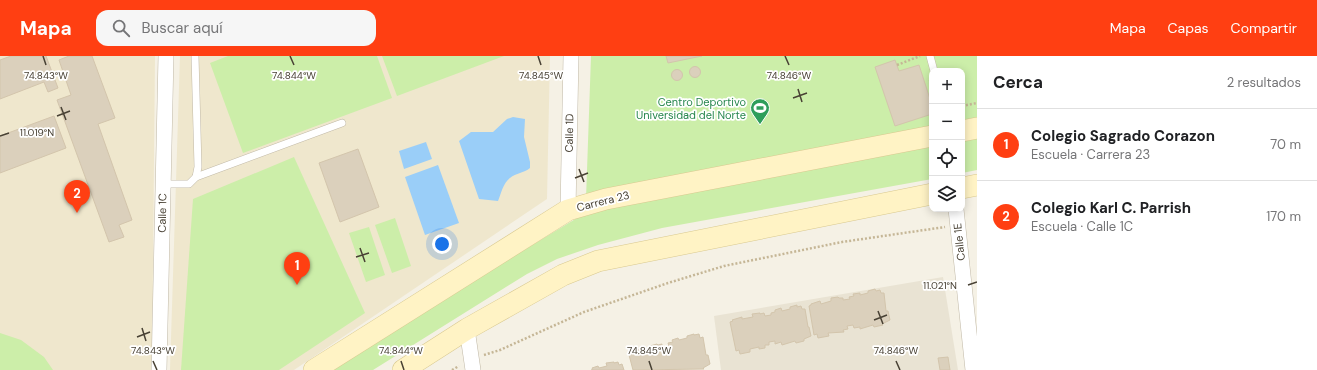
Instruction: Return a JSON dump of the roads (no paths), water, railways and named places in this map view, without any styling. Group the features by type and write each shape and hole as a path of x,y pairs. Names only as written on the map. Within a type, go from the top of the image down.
{"main road":[{"path":"965,130 977,128"},
{"name":"Carrera 23","path":"314,370 568,210 606,199 929,137"},
{"path":"965,187 977,185"},
{"path":"403,370 468,329 563,275 598,261 929,195"}],"street":[{"name":"Calle 1C","path":"159,370 166,56"},
{"name":"Calle 1D","path":"568,210 571,56"},
{"name":"Calle 1E","path":"956,212 973,370"},
{"path":"468,329 472,365"}],"lane":[{"path":"195,56 198,156 196,177"},
{"path":"930,56 933,68"},
{"path":"163,184 189,184 196,177 342,123"}],"water":[{"path":"513,117 525,119 524,137 530,168 512,176 508,180 498,201 479,199 459,141 471,132 493,132 507,119"},
{"path":"426,142 432,159 404,169 399,151"},
{"path":"438,165 459,223 425,235 405,177"}],"place":[{"name":"Centro Deportivo Universidad del Norte","path":"760,125"},
{"name":"Colegio Karl C. Parrish","path":"77,213"},
{"name":"Colegio Sagrado Corazon","path":"297,285"}]}
